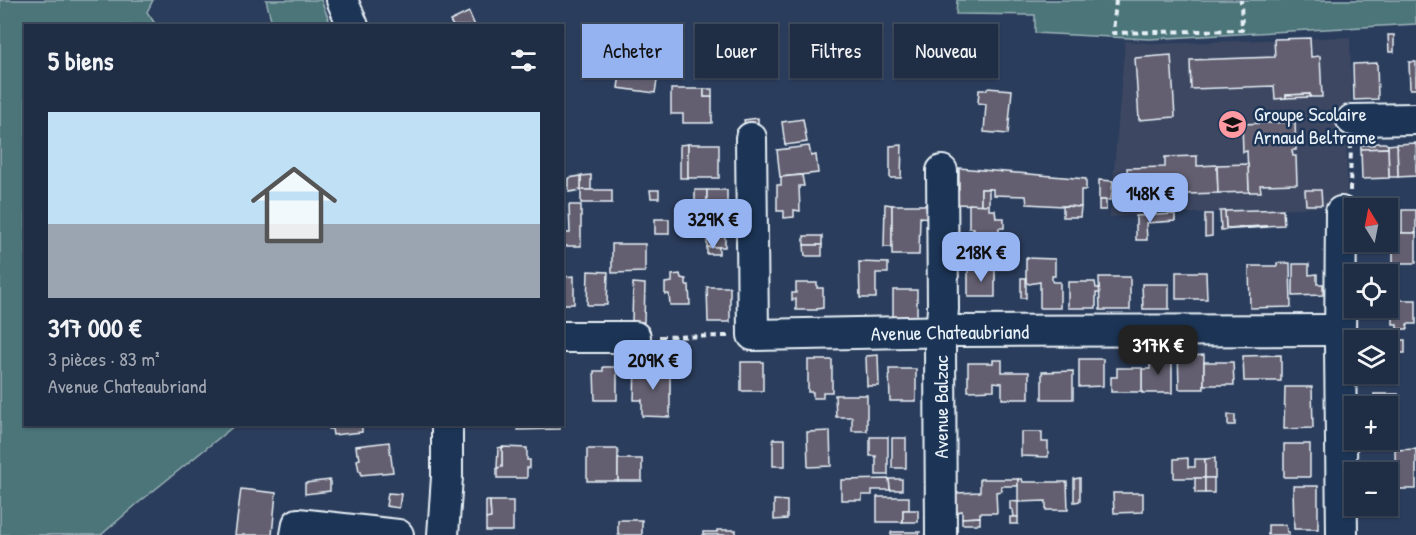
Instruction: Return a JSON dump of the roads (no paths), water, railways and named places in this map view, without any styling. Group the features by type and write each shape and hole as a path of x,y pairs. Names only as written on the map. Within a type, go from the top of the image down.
{"street":[{"path":"342,0 352,24"},
{"path":"1353,120 1416,119"},
{"name":"Avenue Chateaubriand","path":"751,138 753,335 1340,330"},
{"name":"Avenue Balzac","path":"941,535 942,171"},
{"path":"1342,535 1340,330 1344,229"},
{"path":"564,337 635,337"},
{"path":"443,535 447,477 447,426"},
{"path":"296,535 298,524 398,535"}],"place":[{"name":"Groupe Scolaire Arnaud Beltrame","path":"1233,125"}]}
